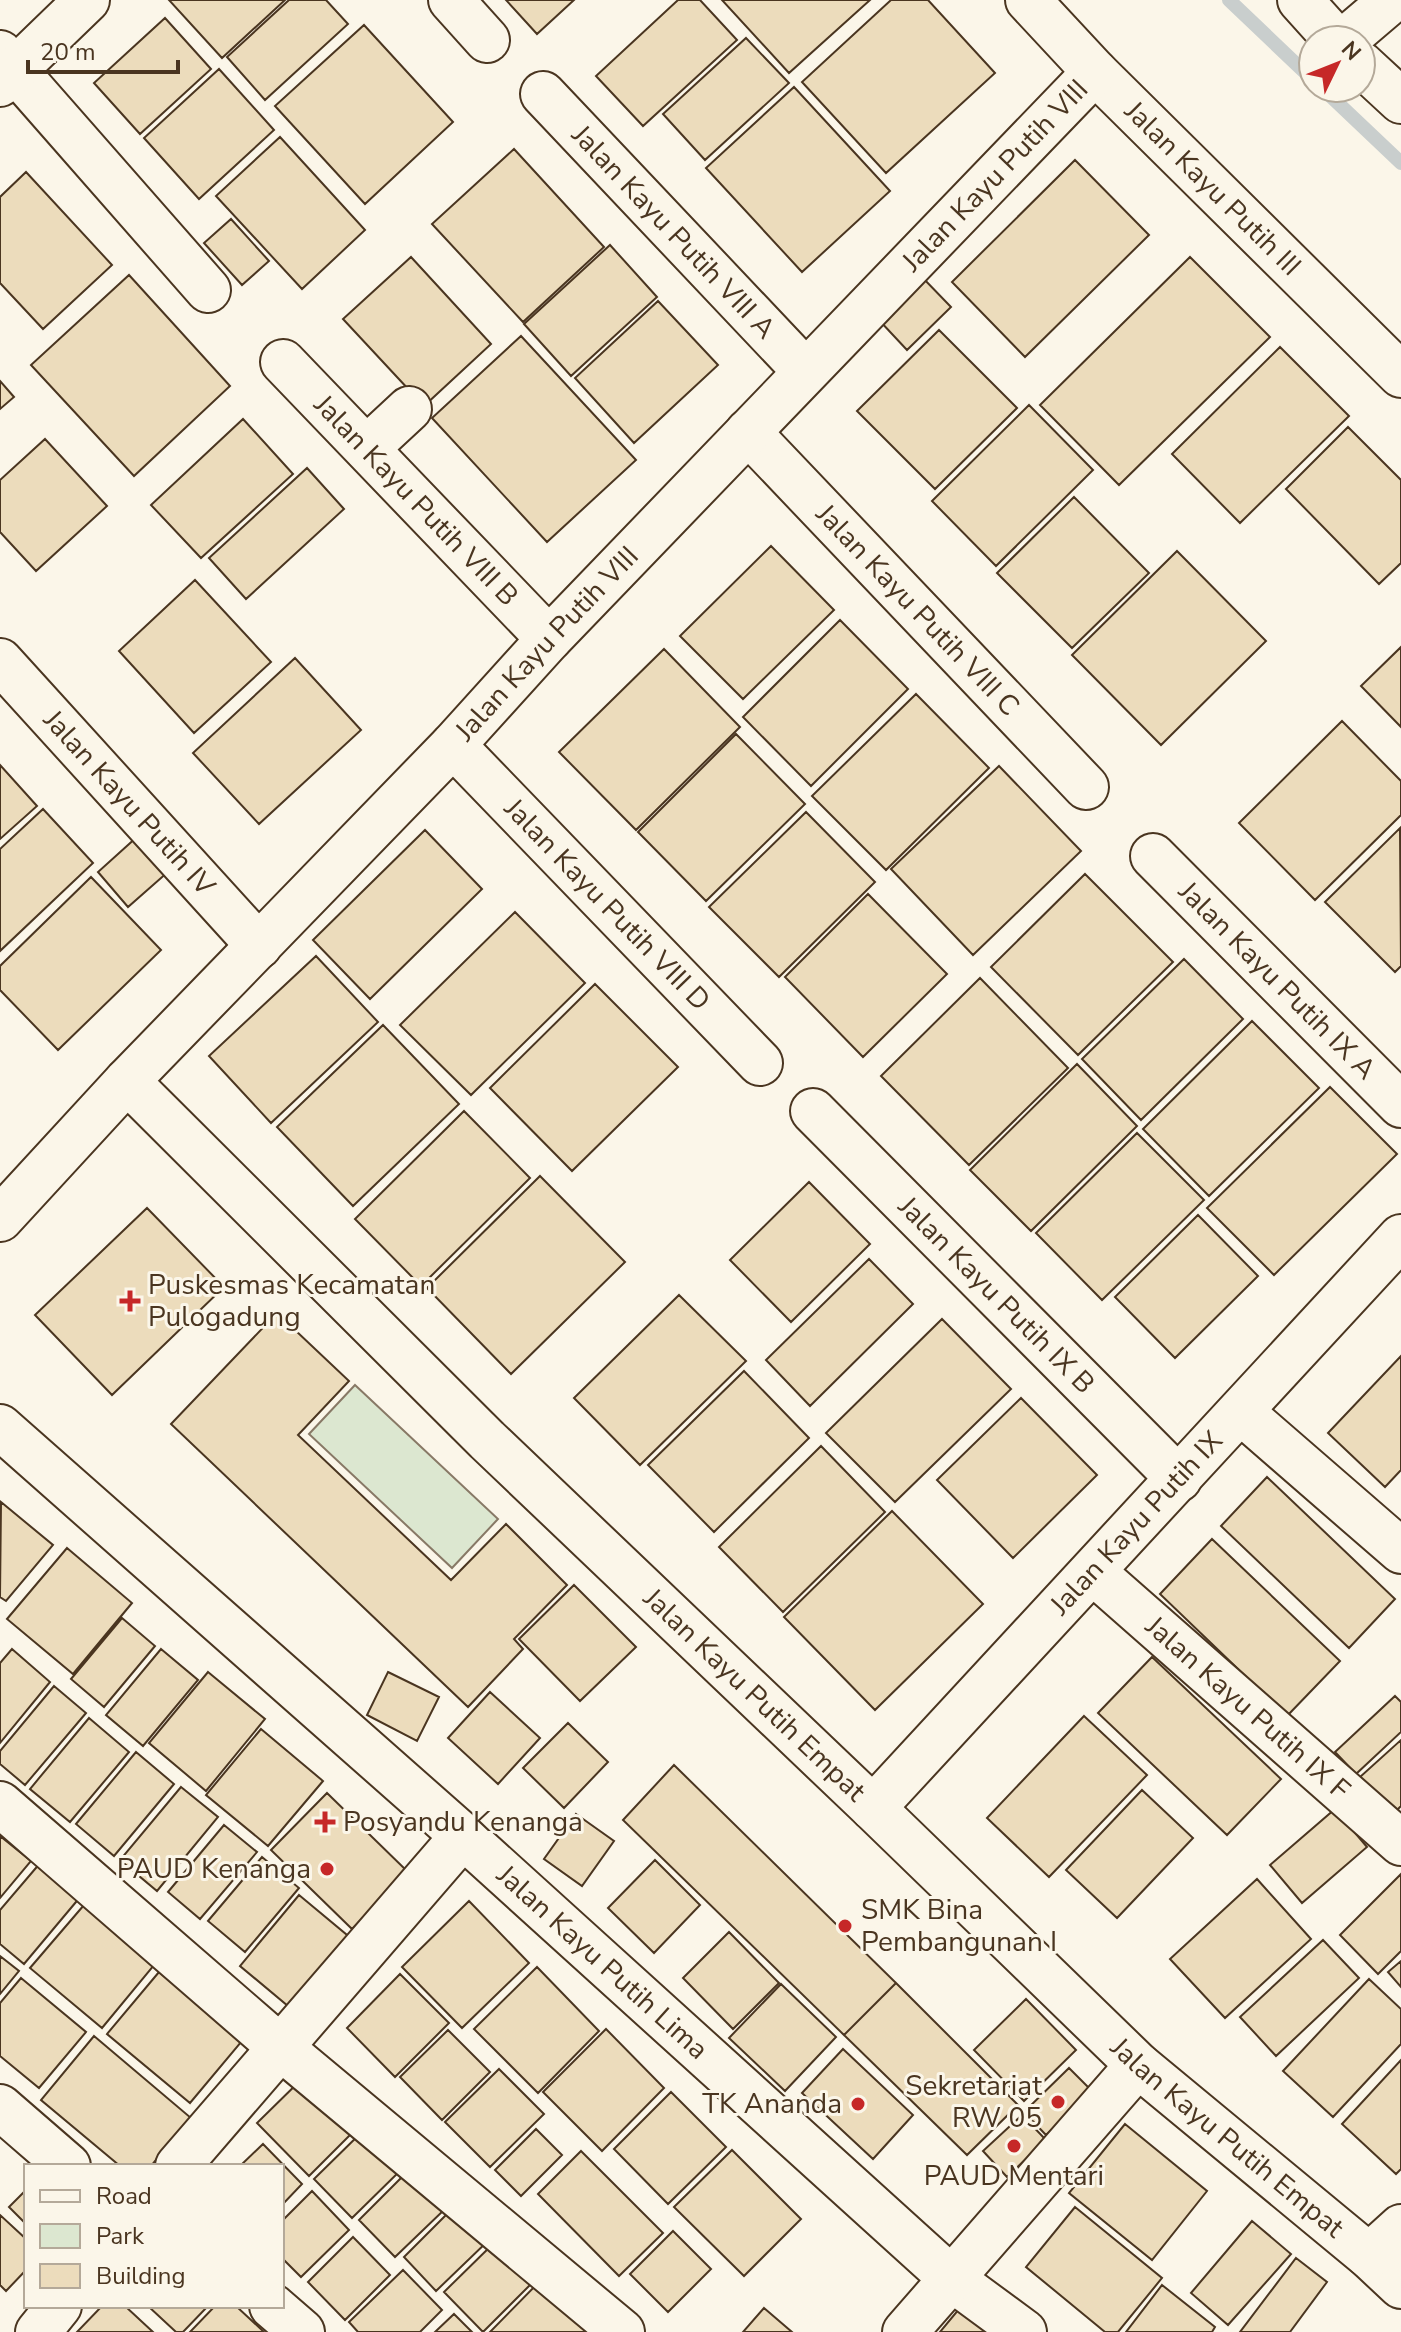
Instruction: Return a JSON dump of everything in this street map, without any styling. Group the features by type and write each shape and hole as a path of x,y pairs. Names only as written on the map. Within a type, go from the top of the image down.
{"street":[{"path":"87,0 5,69 208,290"},
{"path":"451,0 487,40"},
{"name":"Jalan Kayu Putih III","path":"1028,0 1095,72 1401,375"},
{"path":"1333,22 1392,0"},
{"name":"Jalan Kayu Putih VIII","path":"0,1219 127,1081 453,745 549,639 1095,72"},
{"path":"1377,79 1401,101"},
{"name":"Jalan Kayu Putih VIII A","path":"543,94 805,371"},
{"name":"Jalan Kayu Putih VIII B","path":"283,362 549,639"},
{"path":"367,448 409,409"},
{"name":"Jalan Kayu Putih VIII C","path":"748,432 1086,787"},
{"name":"Jalan Kayu Putih IV","path":"0,661 259,946"},
{"name":"Jalan Kayu Putih VIII D","path":"453,745 760,1063"},
{"name":"Jalan Kayu Putih IX A","path":"1153,856 1401,1105"},
{"name":"Jalan Kayu Putih Empat","path":"127,1081 487,1440 1138,2065 1401,2286"},
{"name":"Jalan Kayu Putih IX B","path":"813,1111 1179,1479"},
{"name":"Jalan Kayu Putih IX","path":"873,1808 1400,1239"},
{"path":"1241,1412 1401,1551"},
{"name":"Jalan Kayu Putih Lima","path":"0,1427 463,1836 952,2279 1024,2332"},
{"name":"Jalan Kayu Putih IX F","path":"1093,1572 1401,1843"},
{"path":"0,1804 280,2047 622,2332"},
{"path":"180,2164 463,1836"},
{"path":"905,2332 1138,2065"},
{"path":"0,2107 66,2164"},
{"path":"1369,2256 1401,2227"},
{"path":"38,2332 57,2308"},
{"path":"274,2308 302,2332"}],"green space":[{"path":"355,1385 498,1519 452,1568 309,1434"}],"building":[{"path":"169,0 285,0 222,58"},
{"path":"289,0 326,0 348,24 265,100 227,57"},
{"path":"506,0 574,0 537,34"},
{"path":"678,0 700,0 737,40 643,126 596,76"},
{"path":"722,0 870,0 789,73"},
{"path":"891,0 928,0 995,73 886,173 802,82"},
{"path":"165,18 211,69 140,134 94,83"},
{"path":"364,25 453,122 365,204 275,106"},
{"path":"746,38 789,83 705,160 663,114"},
{"path":"219,69 274,130 199,199 144,138"},
{"path":"794,87 890,191 802,272 706,168"},
{"path":"280,137 365,230 302,289 216,196"},
{"path":"514,149 604,247 523,322 432,224"},
{"path":"1075,160 1149,235 1025,357 952,282"},
{"path":"26,172 112,265 43,329 0,283 0,197"},
{"path":"231,219 269,261 242,285 204,243"},
{"path":"610,245 657,297 571,376 524,324"},
{"path":"411,257 491,344 424,406 343,319"},
{"path":"1190,257 1270,337 1119,485 1040,405"},
{"path":"129,275 230,386 134,476 31,365"},
{"path":"921,276 951,307 907,350 878,319"},
{"path":"658,301 718,365 634,443 575,378"},
{"path":"939,330 1017,408 935,489 857,411"},
{"path":"521,336 636,460 547,542 432,418"},
{"path":"1280,347 1349,416 1240,523 1172,454"},
{"path":"0,381 14,397 0,409"},
{"path":"1029,405 1093,470 996,566 932,501"},
{"path":"243,419 293,474 201,558 151,505"},
{"path":"1348,427 1401,480 1401,563 1379,584 1286,489"},
{"path":"45,439 107,506 36,571 0,532 0,480"},
{"path":"307,468 344,509 246,599 209,558"},
{"path":"1074,497 1149,573 1072,648 997,573"},
{"path":"771,546 834,610 743,699 680,636"},
{"path":"1177,551 1266,641 1161,745 1072,655"},
{"path":"195,580 271,662 194,733 119,651"},
{"path":"840,620 908,689 811,786 743,717"},
{"path":"1401,647 1401,727 1361,686"},
{"path":"664,649 740,727 636,830 559,752"},
{"path":"295,658 361,730 259,824 193,753"},
{"path":"916,694 989,768 886,870 812,796"},
{"path":"1342,721 1401,781 1401,815 1315,900 1239,823"},
{"path":"736,734 805,804 706,901 638,832"},
{"path":"0,765 37,806 0,839"},
{"path":"999,766 1081,851 973,955 891,869"},
{"path":"43,809 93,863 0,951 0,849"},
{"path":"806,812 875,882 779,977 709,907"},
{"path":"1400,828 1401,966 1395,972 1325,902"},
{"path":"425,830 482,889 370,999 313,940"},
{"path":"138,836 169,871 128,907 98,872"},
{"path":"1085,874 1173,962 1078,1055 991,967"},
{"path":"91,877 161,950 58,1050 0,990 0,966"},
{"path":"868,894 947,974 863,1057 785,977"},
{"path":"515,912 585,983 471,1095 400,1025"},
{"path":"316,956 378,1022 271,1123 209,1056"},
{"path":"1184,959 1243,1019 1141,1120 1082,1059"},
{"path":"980,978 1068,1068 969,1165 881,1076"},
{"path":"595,984 678,1067 572,1171 490,1088"},
{"path":"1252,1021 1319,1088 1209,1196 1143,1129"},
{"path":"383,1025 459,1104 353,1206 277,1127"},
{"path":"1077,1064 1137,1126 1031,1231 970,1170"},
{"path":"1330,1087 1397,1154 1274,1275 1207,1208"},
{"path":"464,1111 530,1178 421,1286 355,1219"},
{"path":"1137,1133 1204,1200 1102,1300 1036,1233"},
{"path":"540,1176 625,1262 511,1374 427,1288"},
{"path":"809,1182 870,1244 791,1322 730,1260"},
{"name":"Puskesmas Kecamatan Pulogadung","path":"147,1208 224,1287 112,1395 35,1315"},
{"path":"1198,1215 1258,1276 1175,1358 1115,1297"},
{"path":"869,1259 913,1304 810,1406 766,1360"},
{"path":"679,1295 746,1361 640,1465 574,1398"},
{"path":"277,1313 349,1381 298,1435 451,1580 506,1524 567,1585 514,1639 523,1649 468,1707 171,1424"},
{"path":"942,1319 1011,1389 895,1502 826,1433"},
{"path":"1401,1356 1401,1470 1385,1487 1328,1433"},
{"path":"744,1371 809,1438 714,1532 648,1465"},
{"path":"1021,1398 1097,1475 1013,1558 937,1480"},
{"path":"821,1446 885,1512 783,1612 719,1547"},
{"path":"1267,1477 1395,1599 1349,1648 1221,1526"},
{"path":"1,1502 53,1545 6,1601 0,1597"},
{"path":"892,1511 983,1604 875,1710 784,1617"},
{"path":"1212,1539 1340,1661 1287,1716 1160,1594"},
{"path":"67,1548 132,1603 73,1674 7,1619"},
{"path":"574,1585 636,1647 580,1701 519,1639"},
{"path":"122,1618 155,1646 104,1707 71,1679"},
{"path":"12,1649 50,1682 0,1743 0,1663"},
{"path":"161,1649 198,1680 143,1746 106,1715"},
{"path":"1152,1657 1281,1779 1227,1835 1098,1713"},
{"path":"208,1672 265,1719 206,1791 149,1743"},
{"path":"388,1672 439,1697 417,1741 367,1715"},
{"path":"54,1686 86,1713 25,1785 0,1764 0,1751"},
{"path":"490,1692 540,1738 498,1784 448,1738"},
{"path":"1395,1696 1401,1702 1401,1732 1356,1774 1335,1752"},
{"path":"1084,1716 1147,1775 1049,1877 987,1818"},
{"path":"89,1718 129,1752 70,1822 30,1789"},
{"path":"568,1723 608,1762 564,1808 523,1768"},
{"path":"261,1729 323,1781 268,1846 206,1795"},
{"path":"1401,1740 1401,1806 1394,1813 1360,1777"},
{"path":"136,1752 174,1784 114,1856 76,1824"},
{"path":"674,1765 896,1983 844,2035 623,1820"},
{"path":"181,1787 218,1817 157,1891 120,1860"},
{"path":"1142,1790 1193,1838 1117,1918 1066,1870"},
{"path":"327,1793 408,1872 352,1929 271,1850"},
{"path":"1335,1809 1367,1847 1302,1903 1270,1865"},
{"path":"576,1814 614,1841 582,1886 544,1859"},
{"path":"224,1825 257,1852 200,1919 168,1892"},
{"path":"0,1836 31,1861 0,1898"},
{"path":"262,1857 299,1888 245,1952 208,1921"},
{"path":"655,1860 700,1905 654,1953 608,1908"},
{"path":"41,1862 81,1896 24,1964 0,1944 0,1910"},
{"path":"1401,1874 1401,1951 1378,1974 1340,1935"},
{"path":"1257,1879 1311,1939 1225,2018 1170,1959"},
{"path":"299,1895 353,1940 294,2011 240,1966"},
{"path":"469,1901 529,1963 462,2028 402,1967"},
{"path":"84,1905 155,1964 102,2028 30,1968"},
{"path":"729,1932 779,1983 733,2029 683,1978"},
{"path":"1323,1940 1359,1978 1276,2056 1240,2017"},
{"path":"0,1956 19,1971 0,1994"},
{"path":"1401,1961 1401,1987 1388,1972"},
{"path":"537,1967 599,2031 538,2093 474,2029"},
{"path":"159,1972 242,2041 190,2103 107,2034"},
{"path":"400,1974 449,2023 395,2077 347,2028"},
{"path":"21,1978 86,2032 39,2088 0,2056 0,2003"},
{"path":"1369,1979 1401,2009 1401,2044 1333,2117 1283,2071"},
{"path":"896,1983 1018,2105 967,2155 844,2035"},
{"path":"781,1984 836,2037 785,2091 729,2038"},
{"path":"1026,1999 1076,2050 1024,2101 974,2050"},
{"path":"606,2029 664,2088 602,2151 543,2092"},
{"path":"448,2030 490,2072 442,2120 400,2077"},
{"path":"94,2036 191,2118 153,2164 118,2164 41,2100"},
{"name":"TK Ananda","path":"843,2049 913,2115 873,2159 802,2093"},
{"path":"1401,2060 1401,2169 1396,2174 1342,2124"},
{"name":"Sekretariat RW 05","path":"1069,2068 1092,2091 1046,2135 1024,2112"},
{"path":"499,2069 544,2114 490,2167 445,2122"},
{"path":"309,2072 361,2124 309,2176 257,2123"},
{"path":"671,2092 726,2147 668,2204 614,2149"},
{"name":"PAUD Mentari","path":"1022,2115 1046,2140 1007,2177 983,2151"},
{"path":"1125,2124 1207,2191 1152,2260 1069,2193"},
{"path":"367,2127 405,2166 352,2218 314,2179"},
{"path":"536,2129 562,2155 521,2196 495,2170"},
{"path":"263,2144 282,2164 242,2164"},
{"path":"732,2150 801,2219 744,2276 674,2207"},
{"path":"581,2151 663,2233 619,2276 538,2194"},
{"path":"284,2166 302,2184 284,2203"},
{"path":"408,2171 445,2209 395,2257 359,2220"},
{"path":"312,2191 349,2230 301,2277 284,2260 284,2219"},
{"path":"24,2192 24,2222 9,2207"},
{"path":"457,2204 491,2238 436,2291 404,2257"},
{"path":"1075,2207 1162,2278 1118,2332 1105,2332 1026,2267"},
{"path":"0,2215 24,2237 24,2272 6,2291 0,2285"},
{"path":"1252,2221 1291,2254 1228,2325 1191,2293"},
{"path":"673,2231 711,2269 668,2312 630,2274"},
{"path":"353,2237 390,2275 345,2320 308,2282"},
{"path":"497,2240 536,2279 483,2332 444,2292"},
{"path":"1296,2258 1327,2282 1290,2332 1240,2332"},
{"path":"403,2270 442,2310 420,2332 358,2332 349,2322"},
{"path":"543,2278 591,2325 584,2332 490,2332"},
{"path":"1162,2285 1215,2327 1212,2332 1126,2332"},
{"path":"964,2303 999,2332 940,2332"},
{"path":"100,2308 127,2308 153,2332 77,2332"},
{"path":"150,2308 206,2308 183,2332 176,2332"},
{"path":"213,2308 238,2308 264,2332 190,2332"},
{"path":"764,2308 792,2332 743,2332"},
{"path":"454,2314 472,2332 435,2332"}],"waterway":[{"path":"1229,0 1297,65"},
{"path":"1339,104 1401,163"}],"place":[{"name":"Puskesmas Kecamatan Pulogadung","path":"130,1301"},
{"name":"Posyandu Kenanga","path":"325,1822"},
{"name":"PAUD Kenanga","path":"327,1869"},
{"name":"SMK Bina Pembangunan I","path":"845,1926"},
{"name":"Sekretariat RW 05","path":"1058,2102"},
{"name":"TK Ananda","path":"858,2104"},
{"name":"PAUD Mentari","path":"1014,2146"}]}
